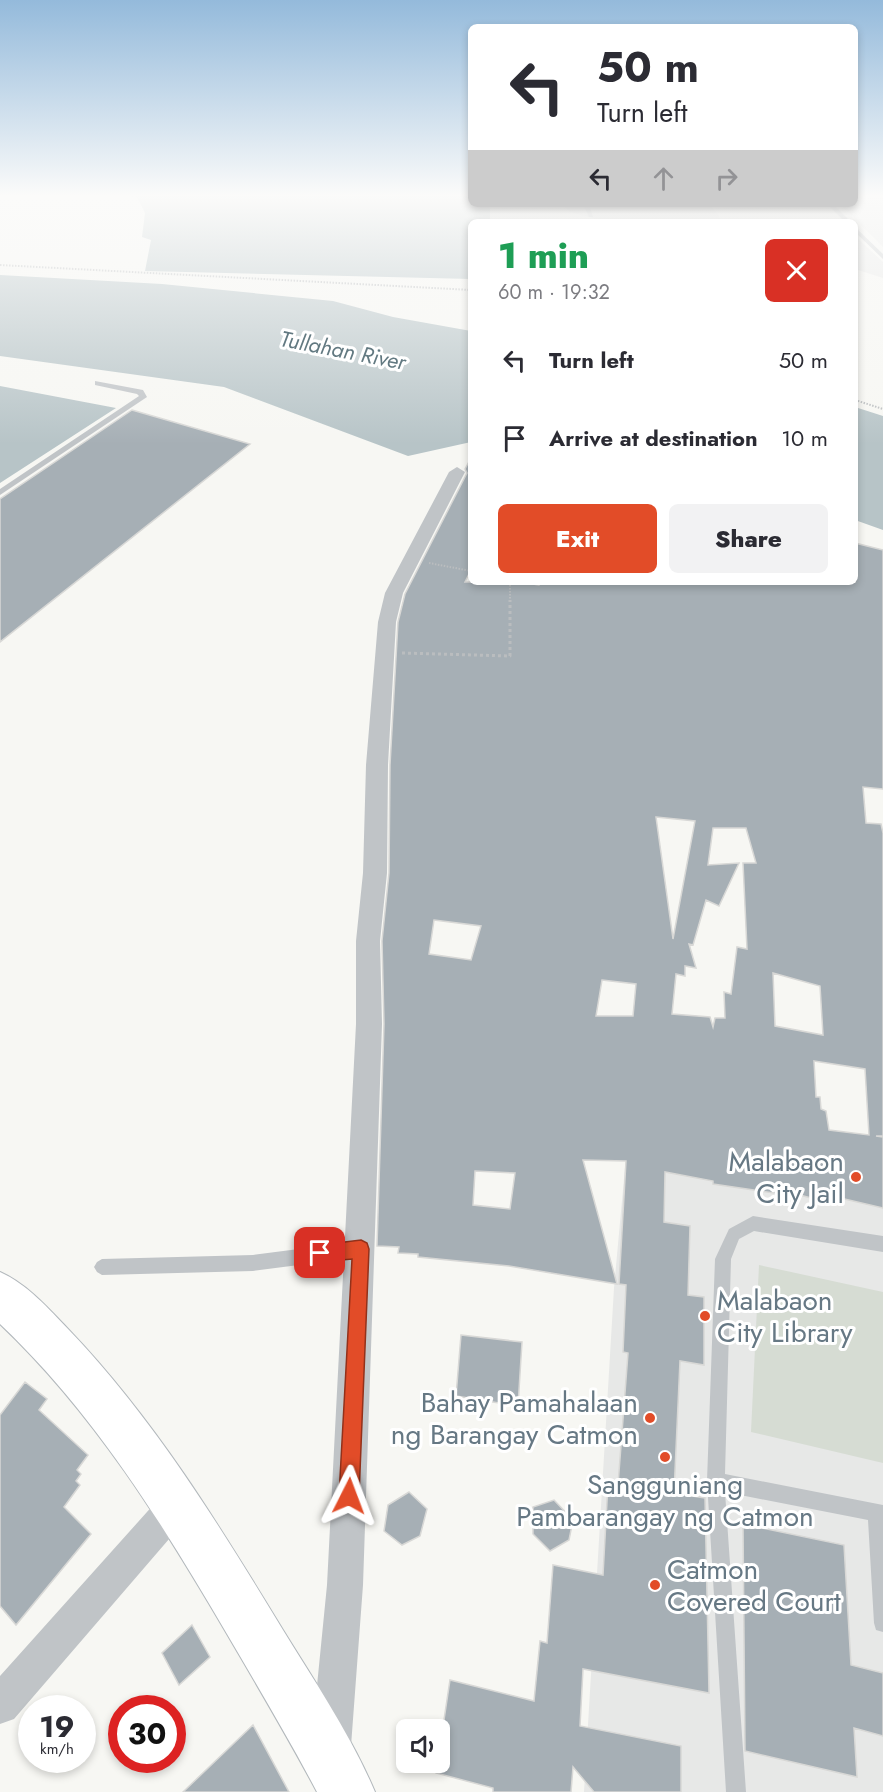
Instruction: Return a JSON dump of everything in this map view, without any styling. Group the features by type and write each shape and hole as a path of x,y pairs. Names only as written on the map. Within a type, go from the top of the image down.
{"main road":[{"path":"0,1294 39,1329 120,1424 221,1575 338,1776"}],"street":[{"path":"338,1776 361,1249 369,1024 368,941 375,873 376,765 384,653 387,622 394,593 457,472"},
{"path":"0,1705 176,1505"}],"lane":[{"path":"0,493 143,397 141,392 98,382"},
{"path":"736,1792 716,1481 723,1259 734,1234 753,1223 883,1244"},
{"path":"102,1267 252,1263 361,1249"},
{"path":"716,1481 879,1514 883,1623"}],"path":[{"path":"223,278 390,284 468,290"},
{"path":"858,401 883,409"},
{"path":"410,560 468,570"},
{"path":"384,653 510,656 510,585"}],"shaded area":[{"path":"630,1113 883,1158 883,1792 584,1792 614,1288"},
{"path":"759,1265 883,1292 883,1463 751,1432"}],"water":[{"name":"Tullahan River","path":"0,278 47,278 162,284 333,301 393,317 468,330 468,443 408,456 224,387 0,356"},
{"path":"415,278 468,278 468,279"},
{"path":"0,386 116,408 0,483"},
{"path":"858,408 883,416 883,530 858,521"}],"building":[{"path":"132,410 250,444 0,642 0,499"},
{"path":"468,464 468,576 465,582 468,582 468,585 858,585 858,544 883,550 883,789 863,787 866,823 881,824 883,833 883,1136 876,1136 883,1137 883,1208 823,1194 823,1201 788,1192 788,1195 713,1184 713,1181 665,1172 664,1222 690,1226 688,1295 704,1297 704,1365 680,1361 674,1493 705,1498 709,1693 583,1669 580,1726 681,1746 681,1792 594,1792 573,1767 571,1792 493,1792 493,1788 436,1773 450,1773 450,1719 444,1719 450,1680 534,1701 540,1641 547,1643 553,1565 603,1575 608,1483 618,1485 628,1353 623,1352 626,1285 619,1284 626,1161 583,1160 617,1284 509,1266 418,1257 418,1254 398,1253 399,1247 377,1246 384,1024 382,941 389,873 390,765 398,622 405,594 467,473 465,469","holes":["656,817 695,821 673,939","713,828 746,828 756,863 743,863 747,949 737,947 731,994 724,992 725,1018 715,1018 713,1027 710,1017 672,1014 676,974 685,976 685,966 696,968 689,944 693,945 706,900 719,906 739,863 708,865","434,920 481,926 471,960 429,954","773,973 820,986 823,1035 775,1026","602,980 636,984 633,1016 596,1016","814,1061 865,1069 869,1135 829,1130 826,1111 821,1109 820,1097 816,1097","475,1171 515,1173 510,1209 473,1205"]},
{"path":"461,1335 522,1342 518,1406 456,1396"},
{"path":"25,1382 47,1399 39,1410 88,1455 77,1470 81,1474 76,1481 80,1485 64,1507 91,1534 16,1625 0,1606 0,1415"},
{"path":"409,1492 427,1509 420,1536 402,1545 384,1531 388,1505"},
{"path":"554,1500 573,1520 569,1540 550,1551 533,1534 533,1507"},
{"path":"743,1524 844,1545 851,1665 883,1673 883,1736 854,1728 857,1777 745,1751"},
{"path":"192,1625 210,1657 179,1685 162,1653"},
{"path":"253,1725 289,1792 183,1792"}],"place":[{"name":"Malabaon City Jail","path":"856,1177"},
{"name":"Malabaon City Library","path":"705,1316"},
{"name":"Bahay Pamahalaan ng Barangay Catmon","path":"650,1418"},
{"name":"Sangguniang Pambarangay ng Catmon","path":"665,1457"},
{"name":"Catmon Covered Court","path":"655,1585"}],"route":[{"path":"320,1253 361,1249 349,1496"}]}
